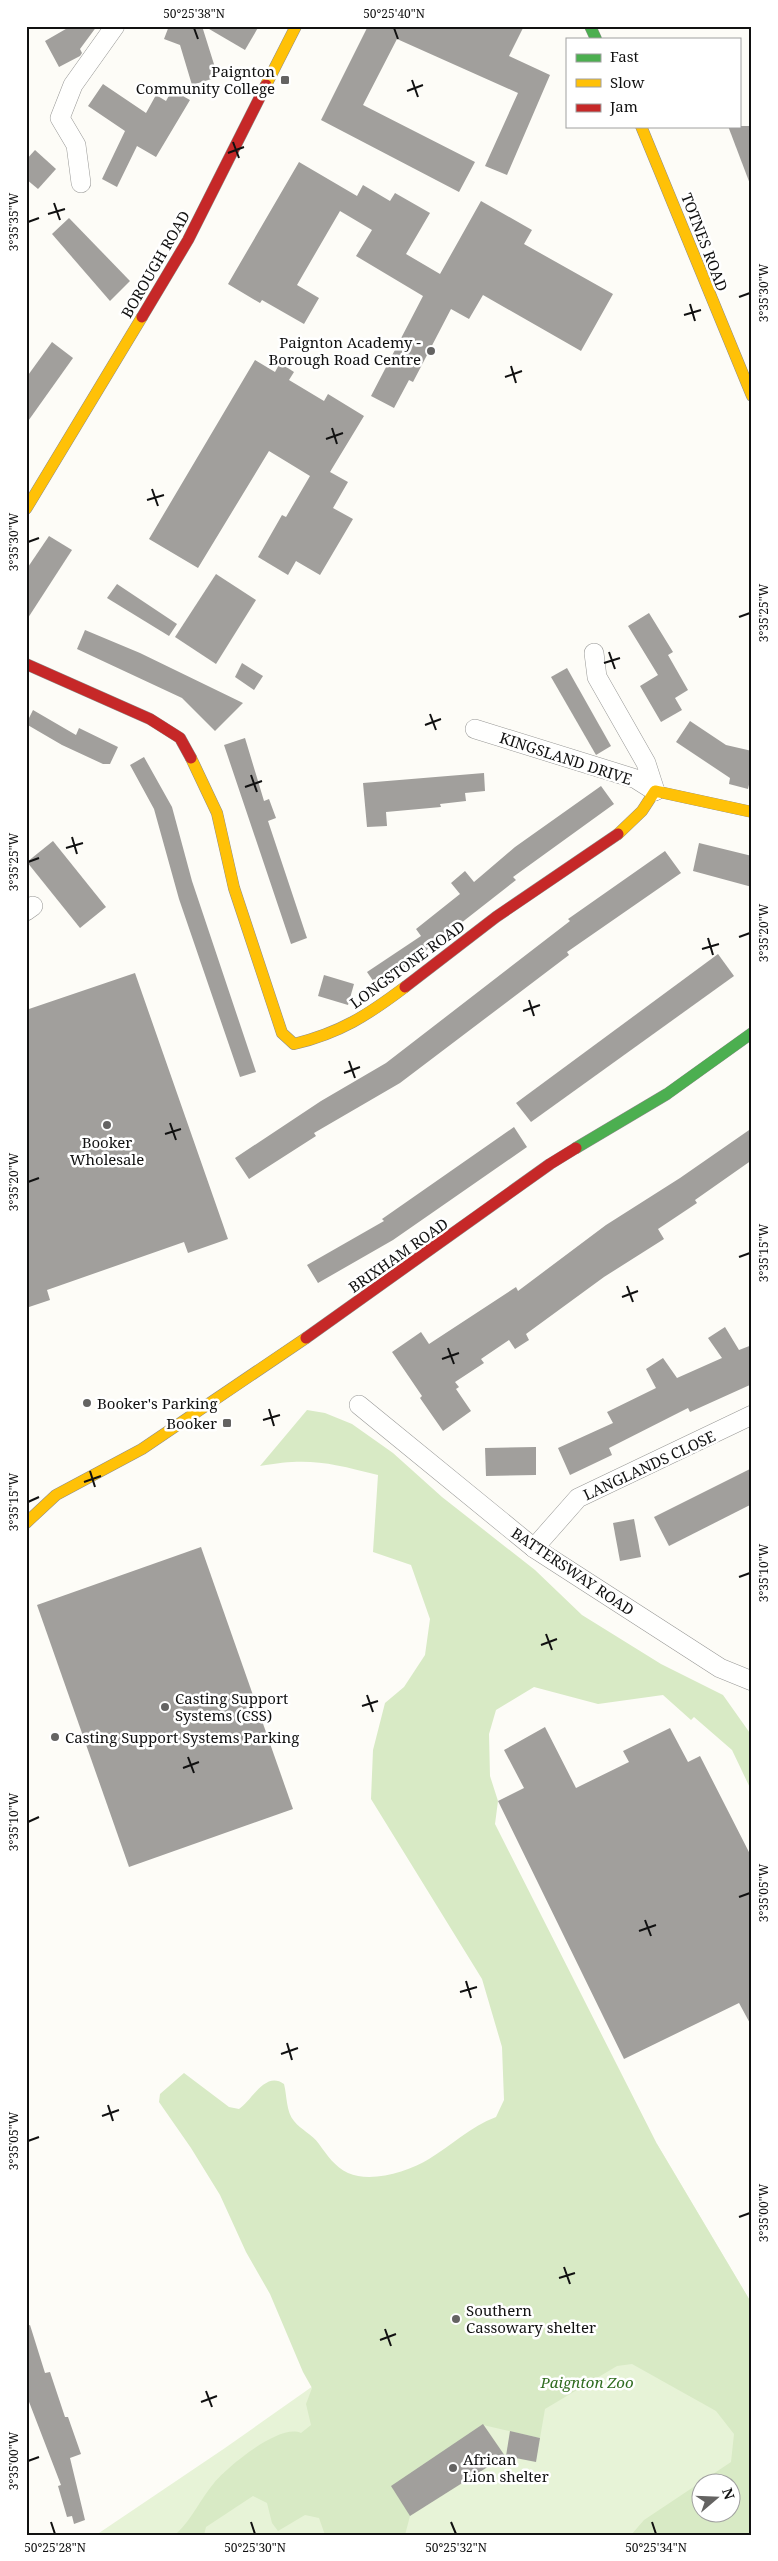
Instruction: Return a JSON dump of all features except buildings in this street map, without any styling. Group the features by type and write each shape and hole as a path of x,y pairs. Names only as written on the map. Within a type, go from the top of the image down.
{"main road":[{"name":"BOROUGH ROAD","path":"26,509 188,240 296,26"},
{"path":"590,26 596,38"},
{"name":"TOTNES ROAD","path":"642,128 752,396"},
{"name":"LONGSTONE ROAD","path":"26,664 150,719 180,738 203,780 217,813 234,888 273,1007 282,1033 294,1044 324,1037 369,1014 496,917 626,829 642,811 655,791"},
{"path":"655,791 752,812"},
{"name":"BRIXHAM ROAD","path":"26,1523 56,1495 142,1450 216,1401 398,1274 550,1164 667,1094 752,1033"},
{"name":"BRIXHAM ROAD","path":"34,1499 56,1495"}],"street":[{"path":"81,183 76,145 60,118 74,85 115,26"},
{"path":"594,653 597,677 646,763 655,791"},
{"name":"KINGSLAND DRIVE","path":"475,729 636,779 655,791"},
{"name":"BATTERSWAY ROAD","path":"359,1404 534,1548 720,1668 752,1681"},
{"name":"LANGLANDS CLOSE","path":"534,1548 578,1498 752,1415"}],"green space":[{"path":"307,1410 325,1413 352,1424 393,1453 442,1497 535,1570 582,1615 661,1664 723,1695 752,1736 752,1792 732,1750 694,1717 691,1720 663,1695 598,1704 534,1687 496,1710 489,1734 490,1776 498,1801 495,1824 657,2144 752,2304 752,2535 631,2535 644,2520 690,2489 690,2524 740,2524 740,2474 713,2474 731,2462 734,2434 716,2411 632,2364 617,2366 545,2409 540,2438 483,2425 410,2516 405,2535 325,2535 319,2518 305,2515 278,2531 272,2523 267,2503 253,2496 206,2527 204,2535 177,2533 214,2483 230,2467 254,2448 268,2440 280,2434 301,2433 311,2425 306,2404 312,2388 303,2372 270,2294 246,2252 220,2195 191,2148 159,2102 160,2094 184,2073 229,2107 239,2109 265,2084 277,2081 284,2084 289,2113 297,2124 316,2141 335,2164 348,2173 367,2177 400,2172 429,2159 469,2131 496,2117 504,2100 502,2047 482,1979 371,1799 373,1750 385,1703 404,1687 425,1655 430,1619 411,1565 373,1552 378,1475 319,1463 277,1463 260,1466"},
{"name":"Paignton Zoo","path":"657,2144 752,2304 752,2535 96,2535 225,2448"}],"traffic: fast":[{"path":"590,26 596,38"},
{"path":"576,1148 667,1094 752,1033"}],"traffic: slow":[{"path":"266,85 296,26"},
{"path":"642,128 752,396"},
{"path":"26,509 142,317"},
{"path":"191,758 217,813 234,888 282,1033 294,1044 340,1029 379,1006 405,987"},
{"path":"618,834 642,811 655,791 752,812"},
{"path":"26,1523 56,1495 142,1449 306,1338"}],"traffic: jam":[{"path":"142,317 188,240 266,85"},
{"path":"26,664 150,719 180,738 191,758"},
{"path":"405,987 496,917 618,834"},
{"path":"306,1338 550,1164 576,1148"}],"place":[{"name":"Paignton Community College","path":"285,80"},
{"name":"Paignton Academy - Borough Road Centre","path":"431,351"},
{"name":"Booker Wholesale","path":"107,1125"},
{"name":"Booker's Parking","path":"87,1403"},
{"name":"Booker","path":"227,1423"},
{"name":"Casting Support Systems (CSS)","path":"165,1707"},
{"name":"Casting Support Systems Parking","path":"55,1737"},
{"name":"Southern Cassowary shelter","path":"456,2319"},
{"name":"African Lion shelter","path":"453,2468"}]}
